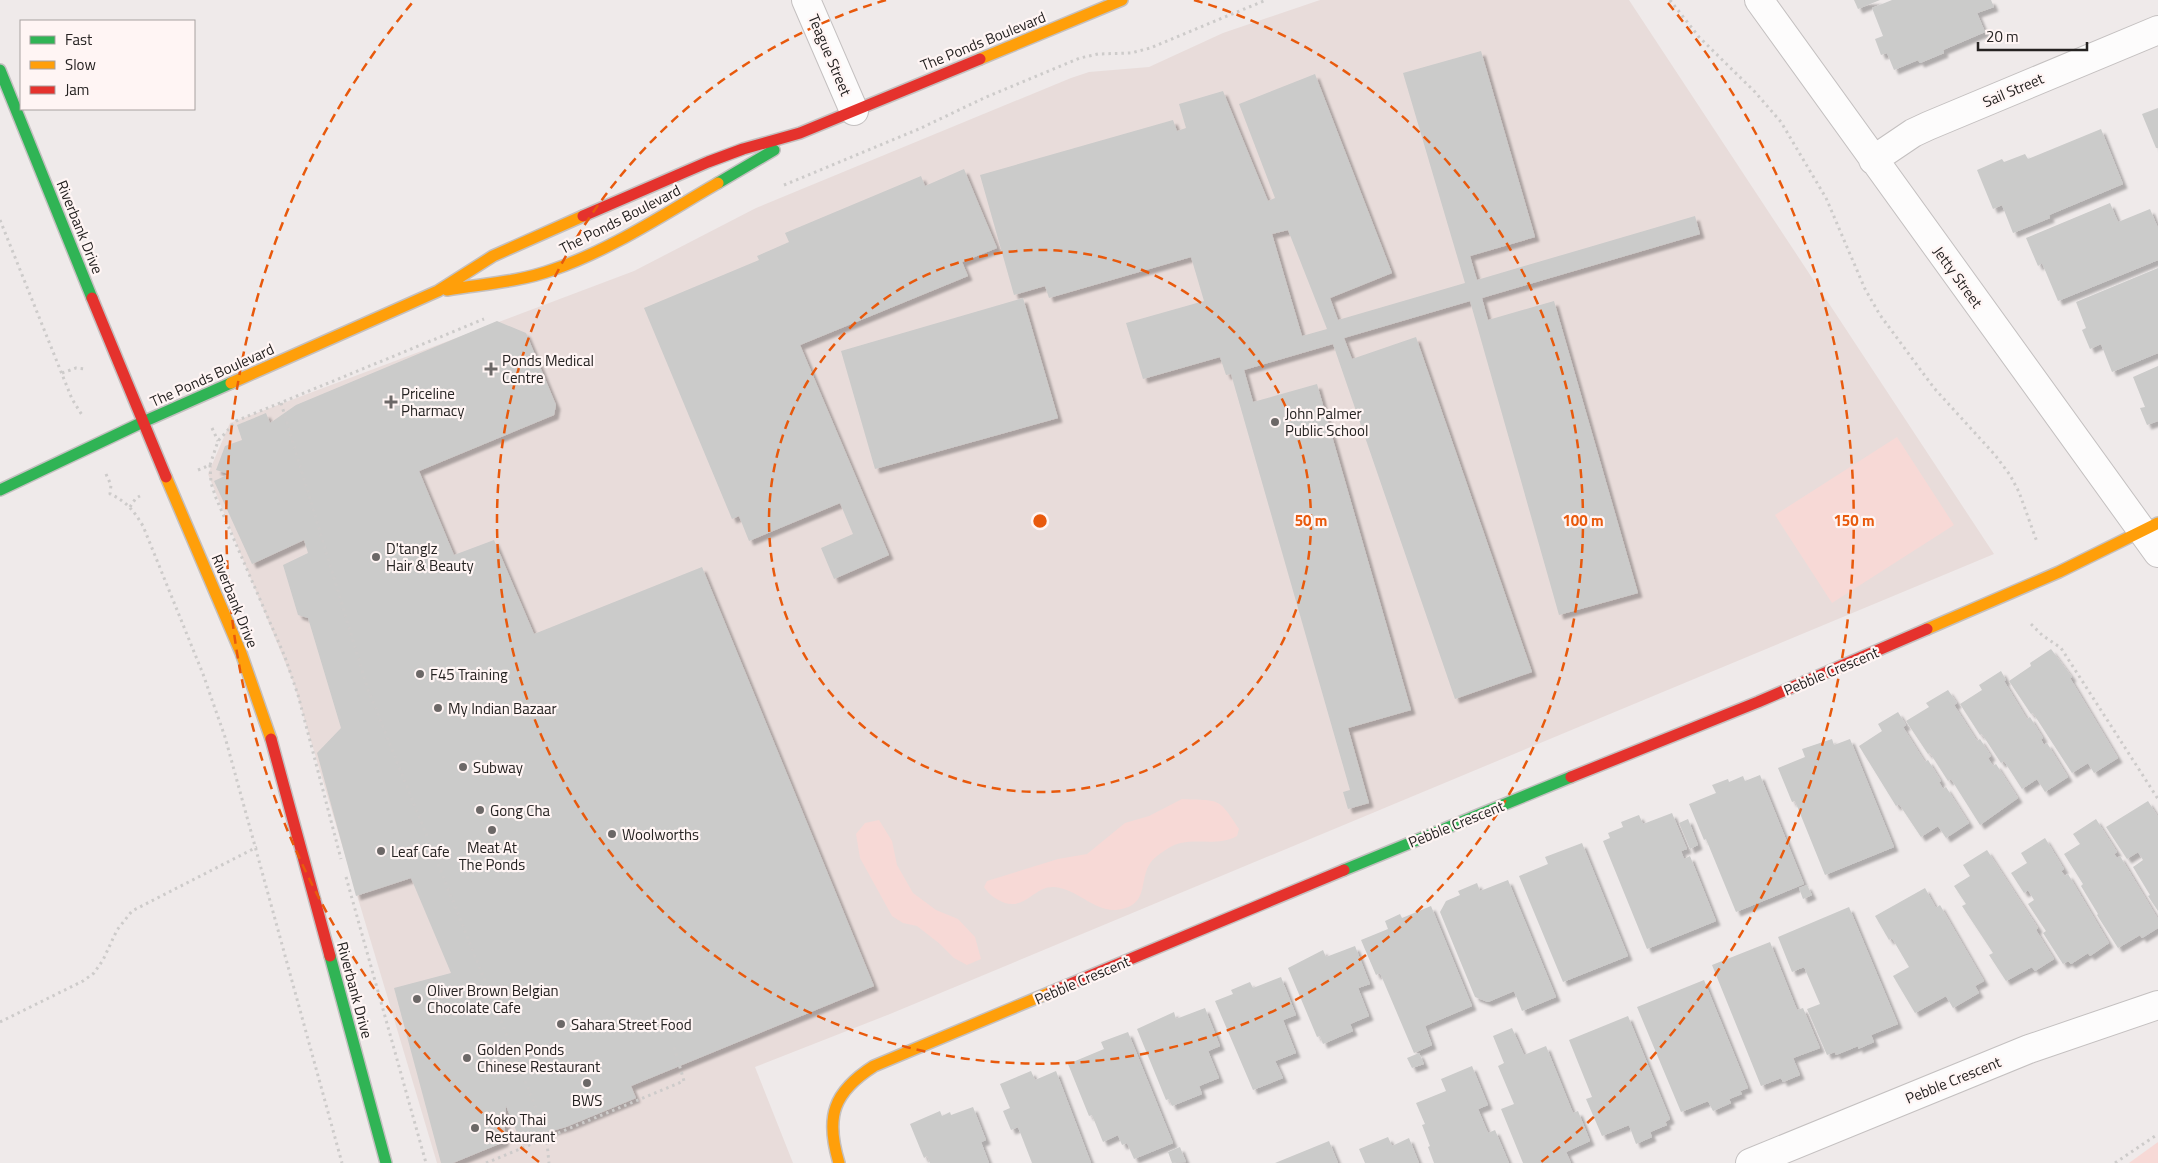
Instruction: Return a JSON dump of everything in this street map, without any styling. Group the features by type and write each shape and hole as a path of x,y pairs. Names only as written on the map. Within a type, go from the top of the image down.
{"street":[{"name":"Teague Street","path":"806,0 854,111"},
{"name":"The Ponds Boulevard","path":"0,490 143,422 438,291 492,256 529,239 708,162 743,149 800,133 1122,0"},
{"name":"Jetty Street","path":"1759,0 1873,160 2150,527 2158,553"},
{"name":"Sail Street","path":"1873,160 1913,133 1928,126 2158,30"},
{"name":"Riverbank Drive","path":"0,70 143,422 241,653 275,752 386,1163"},
{"name":"The Ponds Boulevard","path":"438,291 522,278 552,270 604,248 716,186 800,133"},
{"name":"Pebble Crescent","path":"838,1163 833,1146 832,1130 832,1116 837,1099 846,1086 858,1075 874,1066 1419,839 1758,702 2059,572 2150,527"},
{"name":"Pebble Crescent","path":"1750,1163 2028,1049 2158,1005"}],"path":[{"path":"1670,0 1699,37 1755,92 1781,122 1826,198 1865,289 1880,315 1934,388 1995,455 2010,475 2019,492 2037,542"},
{"path":"0,220 62,373 78,407"},
{"path":"62,373 76,368 87,369"},
{"path":"281,403 367,687 542,1124 549,1163"},
{"path":"215,434 218,441"},
{"path":"111,485 110,494 121,499 130,507 143,526 203,674 225,737 342,1163"},
{"path":"130,507 136,498"},
{"path":"2032,624 2042,635 2061,648 2158,799"},
{"path":"0,1022 82,981 94,973 103,960 117,930 132,911 256,847"},
{"path":"486,1163 684,1081 674,1046"},
{"path":"2115,1163 2158,1134"}],"shaded area":[{"name":"John Palmer Public School","path":"1320,0 1629,0 1994,554 890,1014 755,1067 793,1163 437,1163 294,684 208,474 230,423 634,271 756,208 1071,78 1089,72 1149,67 1223,33"},
{"path":"1897,437 1954,525 1832,603 1775,515"},
{"path":"1182,799 1216,802 1226,811 1239,829 1237,836 1216,842 1181,843 1166,850 1150,863 1141,894 1132,905 1113,910 1104,908 1072,892 1054,887 1041,890 1019,903 1012,904 996,899 984,887 987,881 1058,859 1087,854 1125,823 1149,816"},
{"path":"879,820 892,841 897,865 913,893 936,910 958,919 975,937 981,959 967,965 954,958 917,926 903,923 892,916 860,858 856,834 865,823"},
{"path":"2158,1142 2158,1163 2129,1163"}],"building":[{"path":"1854,0 1880,0 1858,9"},
{"path":"1892,0 1991,0 1994,7 1977,13 1985,32 1943,50 1944,53 1920,63 1918,60 1894,70 1887,53 1881,55 1875,39 1883,36 1872,8"},
{"path":"1481,51 1535,237 1470,256 1477,280 1695,216 1700,234 1482,298 1488,320 1554,301 1638,593 1559,615 1470,301 1344,338 1352,359 1416,337 1532,672 1455,699 1333,344 1244,370 1253,402 1317,384 1411,710 1348,728 1369,803 1348,809 1343,792 1350,790 1231,374 1226,375 1220,357 1143,379 1126,323 1204,301 1191,257 1049,298 1045,286 1014,295 980,175 1173,120 1177,131 1186,128 1179,104 1223,91 1268,201 1275,198 1239,104 1315,74 1392,273 1330,298 1338,320 1465,283 1403,73","holes":["1288,230 1327,329 1302,336 1272,234"]},
{"path":"2158,108 2158,148 2156,148 2142,114"},
{"path":"2101,129 2123,184 2049,215 2050,218 2013,233 2002,205 1993,209 1977,170 2002,159 2004,162 2025,154 2028,159"},
{"path":"964,169 997,248 962,262 968,276 800,345 889,555 834,579 821,548 853,534 840,503 749,541 739,516 732,519 644,308 759,260 757,256 789,242 785,233 921,176 925,186"},
{"path":"2110,203 2118,222 2150,209 2158,228 2158,260 2058,301 2042,263 2038,266 2026,238"},
{"path":"2158,268 2158,353 2112,372 2101,344 2090,349 2082,330 2086,328 2076,302"},
{"path":"1023,298 1058,418 875,469 841,351"},
{"path":"497,321 526,333 556,405 554,415 419,471 454,555 494,540 534,634 702,567 874,986 631,1086 636,1098 566,1127 520,1140 506,1106 504,1142 453,1163 441,1163 394,988 451,973 411,878 356,896 317,753 341,728 308,618 298,615 283,565 308,553 304,540 252,564 214,481 229,474 216,470 225,446 242,440 237,425 266,413 270,423 296,405"},
{"path":"2158,366 2158,421 2147,425 2140,408 2145,407 2133,377"},
{"path":"2051,649 2072,677 2070,678 2118,758 2094,773 2088,763 2072,773 2033,713 2031,714 2009,681 2031,666 2030,663"},
{"path":"2001,671 2006,680 2004,681 2027,719 2030,717 2043,738 2041,739 2044,745 2047,743 2068,777 2045,792 2037,779 2022,789 2004,761 2001,763 1982,734 1980,735 1960,704 1982,690 1979,685"},
{"path":"1948,690 1957,703 1954,705 1977,741 1980,739 1991,756 1988,758 1993,766 1996,764 2018,798 1980,825 1951,779 1948,781 1906,721 1929,707 1926,703"},
{"path":"1898,712 1906,725 1903,727 1925,762 1928,760 1941,781 1939,782 1943,789 1946,787 1969,823 1946,838 1938,826 1921,837 1899,804 1896,806 1859,746 1882,731 1878,724"},
{"path":"1832,739 1834,745 1850,739 1894,847 1825,875 1795,801 1792,802 1778,768 1805,757 1802,749"},
{"path":"1760,775 1804,884 1736,912 1706,839 1704,840 1689,804 1716,793 1712,785 1728,779 1729,782 1743,776 1745,781"},
{"path":"2148,801 2158,817 2158,911 2133,867 2143,860 2138,852 2127,859 2106,827"},
{"path":"1672,813 1687,849 1681,851 1684,859 1690,856 1716,921 1647,949 1603,841 1610,838 1608,833 1623,827 1621,822 1639,815 1643,824"},
{"path":"1688,819 1698,845 1690,849 1679,823"},
{"path":"2096,819 2117,852 2114,854 2117,858 2120,856 2158,919 2158,928 2142,938 2140,935 2118,948 2097,915 2081,886 2083,884 2064,854 2080,844 2073,834"},
{"path":"2045,838 2064,869 2061,871 2065,876 2068,874 2109,943 2090,956 2088,953 2071,964 2068,961 2063,964 2043,933 2046,931 2028,904 2034,900 2028,890 2024,893 2011,873 2027,863 2021,853"},
{"path":"1582,843 1628,956 1563,982 1519,876 1548,864 1545,857"},
{"path":"1987,850 2038,928 2036,930 2054,959 2035,971 2032,967 2006,981 1989,955 1993,953 1962,906 1966,904 1954,886 1970,876 1963,865"},
{"path":"1508,880 1556,997 1522,1011 1514,991 1488,1002 1475,997 1440,912 1446,901 1460,895 1458,891 1477,883 1480,891"},
{"path":"1807,885 1812,895 1803,899 1799,888"},
{"path":"1925,888 1936,908 1940,905 1984,981 1975,986 1979,993 1953,1008 1946,996 1915,1013 1893,976 1909,967 1892,938 1889,940 1875,916"},
{"path":"1431,906 1472,1006 1425,1026 1432,1045 1414,1053 1380,973 1376,975 1361,940 1388,929 1385,921 1400,914 1402,918"},
{"path":"1849,907 1898,1024 1871,1035 1874,1042 1858,1049 1858,1046 1836,1055 1835,1052 1827,1055 1807,1009 1820,1004 1804,967 1792,972 1778,937"},
{"path":"1770,942 1797,1010 1803,1008 1820,1048 1793,1058 1800,1075 1783,1082 1781,1078 1761,1086 1712,965"},
{"path":"1355,946 1370,984 1358,988 1369,1016 1350,1024 1353,1031 1323,1044 1320,1036 1317,1037 1288,968 1323,950 1326,957"},
{"path":"1281,977 1296,1015 1283,1020 1296,1053 1275,1061 1283,1078 1253,1090 1215,1001 1233,994 1231,990 1250,982 1253,988"},
{"path":"1704,980 1748,1088 1740,1091 1742,1094 1729,1099 1731,1103 1713,1111 1708,1101 1681,1112 1637,1007"},
{"path":"1205,1008 1220,1046 1208,1051 1219,1078 1199,1086 1202,1094 1172,1106 1169,1099 1166,1100 1137,1029 1174,1012 1176,1019"},
{"path":"1628,1016 1670,1119 1665,1122 1667,1125 1650,1132 1652,1137 1636,1144 1629,1125 1602,1136 1586,1099 1592,1097 1569,1040"},
{"path":"1512,1028 1524,1055 1546,1046 1573,1113 1578,1111 1590,1141 1566,1152 1571,1163 1523,1163 1501,1109 1514,1104 1498,1066 1504,1063 1493,1036"},
{"path":"1128,1032 1173,1143 1134,1159 1127,1143 1122,1145 1118,1135 1103,1142 1092,1115 1089,1116 1068,1064 1104,1049 1101,1042"},
{"path":"1419,1053 1424,1064 1412,1068 1407,1058"},
{"path":"1472,1066 1488,1105 1478,1109 1488,1133 1495,1130 1509,1163 1434,1163 1422,1125 1425,1124 1416,1103 1446,1091 1441,1079"},
{"path":"1031,1071 1035,1080 1056,1071 1091,1163 1032,1163 1018,1127 1011,1130 1003,1111 1010,1108 1000,1084"},
{"path":"973,1107 986,1140 981,1142 989,1163 930,1163 927,1156 924,1158 910,1124 940,1111 942,1116 950,1112 951,1115"},
{"path":"1388,1137 1392,1146 1409,1138 1419,1163 1365,1163 1359,1149"},
{"path":"1329,1141 1338,1163 1275,1163"},
{"path":"1180,1147 1186,1162 1172,1163 1168,1152"}],"traffic: fast":[{"path":"0,70 92,298"},
{"path":"718,183 774,150"},
{"path":"0,490 143,422 231,383"},
{"path":"1344,870 1571,777"},
{"path":"330,956 386,1163"}],"traffic: slow":[{"path":"980,59 1122,0"},
{"path":"447,290 527,277 574,262 637,231 718,183"},
{"path":"231,383 438,291 493,256 583,216"},
{"path":"166,477 241,653 271,739"},
{"path":"1927,629 2059,572 2158,523"},
{"path":"839,1163 835,1147 833,1119 841,1096 860,1076 874,1066 1051,992"}],"traffic: jam":[{"path":"583,216 708,162 743,149 800,133 980,59"},
{"path":"92,298 166,477"},
{"path":"1571,777 1758,702 1927,629"},
{"path":"271,739 330,956"},
{"path":"1051,992 1344,870"}],"place":[{"name":"Ponds Medical Centre","path":"491,369"},
{"name":"Priceline Pharmacy","path":"391,402"},
{"name":"John Palmer Public School","path":"1275,422"},
{"name":"D'tanglz Hair & Beauty","path":"376,557"},
{"name":"F45 Training","path":"420,674"},
{"name":"My Indian Bazaar","path":"438,708"},
{"name":"Subway","path":"463,767"},
{"name":"Gong Cha","path":"480,810"},
{"name":"Meat At The Ponds","path":"492,830"},
{"name":"Woolworths","path":"612,834"},
{"name":"Leaf Cafe","path":"381,851"},
{"name":"Oliver Brown Belgian Chocolate Cafe","path":"417,999"},
{"name":"Sahara Street Food","path":"561,1024"},
{"name":"Golden Ponds Chinese Restaurant","path":"467,1058"},
{"name":"BWS","path":"587,1083"},
{"name":"Koko Thai Restaurant","path":"475,1128"}]}
